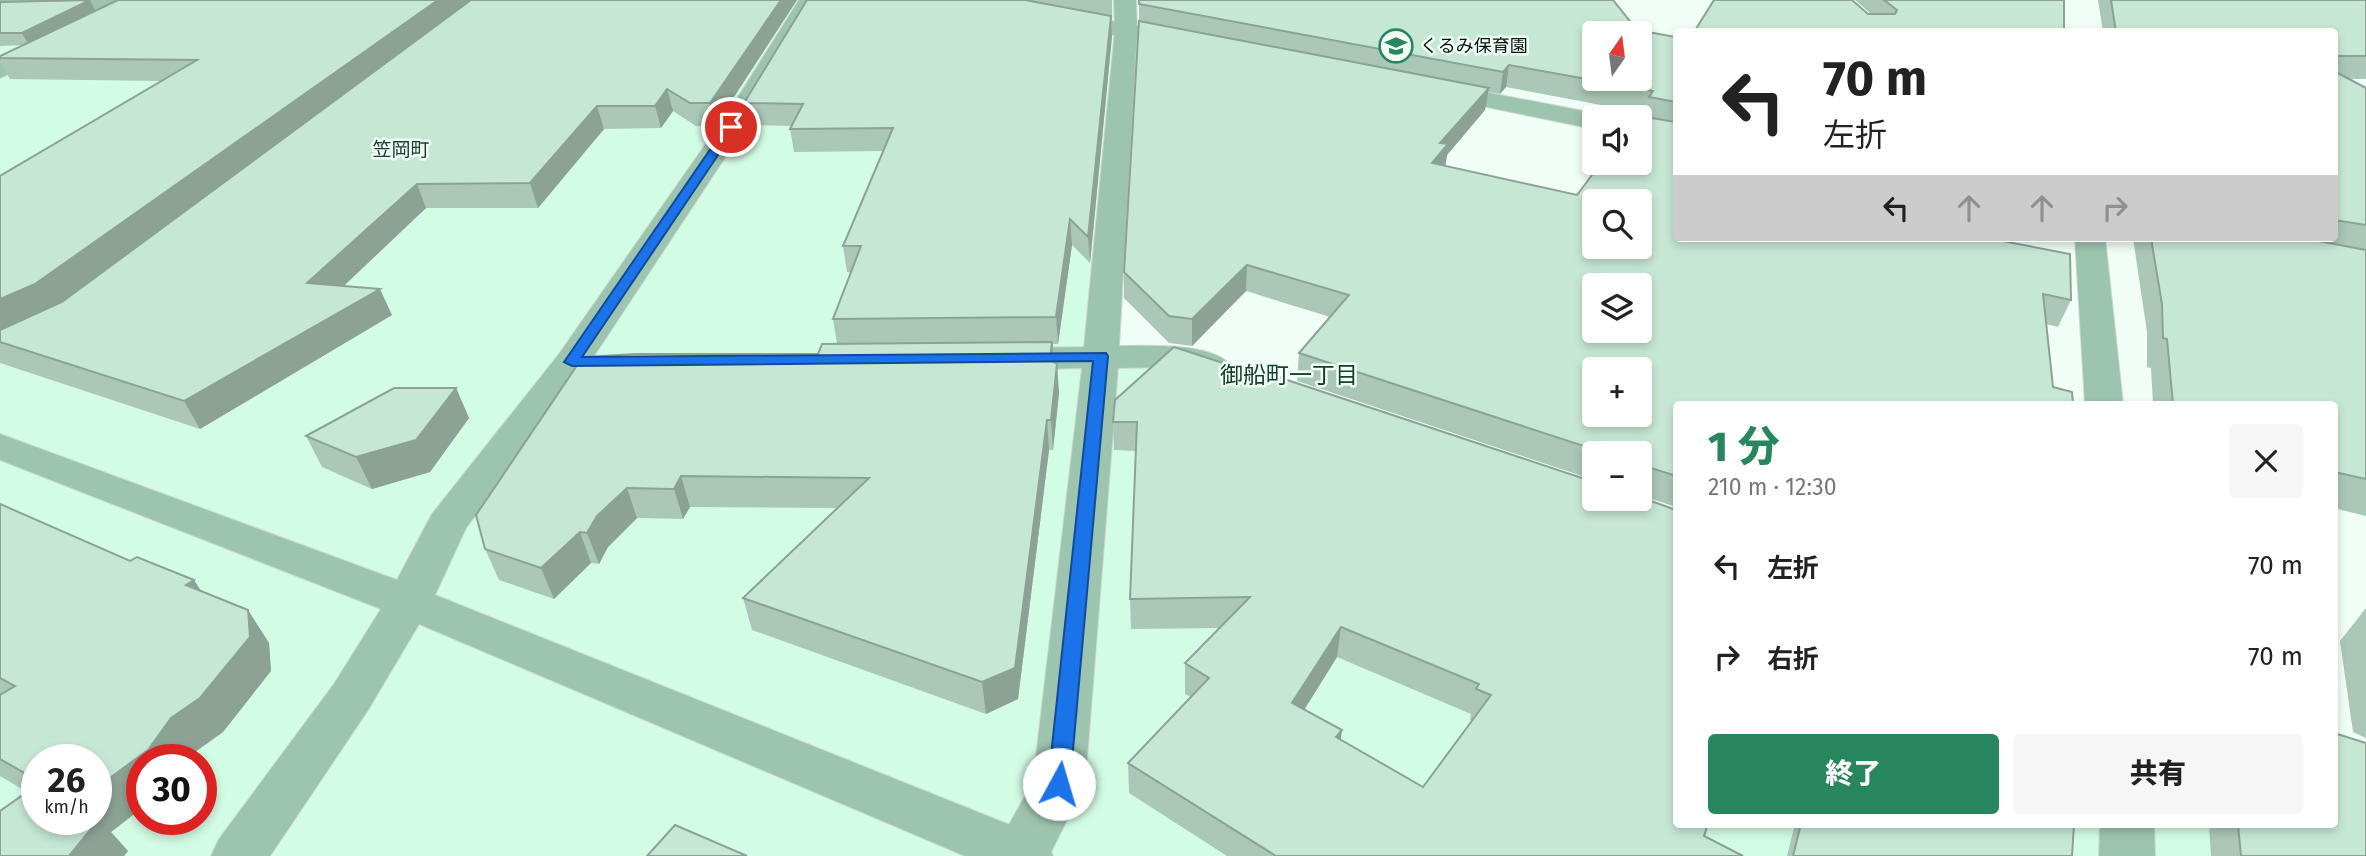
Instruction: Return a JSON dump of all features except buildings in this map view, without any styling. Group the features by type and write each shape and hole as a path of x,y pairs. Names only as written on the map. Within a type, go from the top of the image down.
{"street":[{"path":"239,856 351,697 409,602 447,524 572,362 746,106 803,8 812,0"},
{"path":"971,0 1125,15 1206,46"},
{"path":"0,71 142,1"},
{"path":"0,5 180,2"},
{"path":"0,446 409,602 1024,855 1059,784 1101,356 1125,15"},
{"path":"1420,87 1582,119"},
{"path":"2090,242 2104,401"},
{"path":"965,359 1178,356 1243,378"},
{"path":"572,362 609,361"},
{"path":"2127,828 2127,856"}],"shaded area":[{"path":"0,0 1137,0 1106,341 1582,508 1582,511 1590,511 1673,540 1673,828 2338,828 2366,856 0,856"}],"place":[{"name":"くるみ保育園","path":"1396,46"}],"district":[{"name":"笠岡町","path":"401,149"},
{"name":"御船町一丁目","path":"1289,375"}],"route":[{"path":"731,127 572,362 1047,359 1101,356 1059,784"}]}
